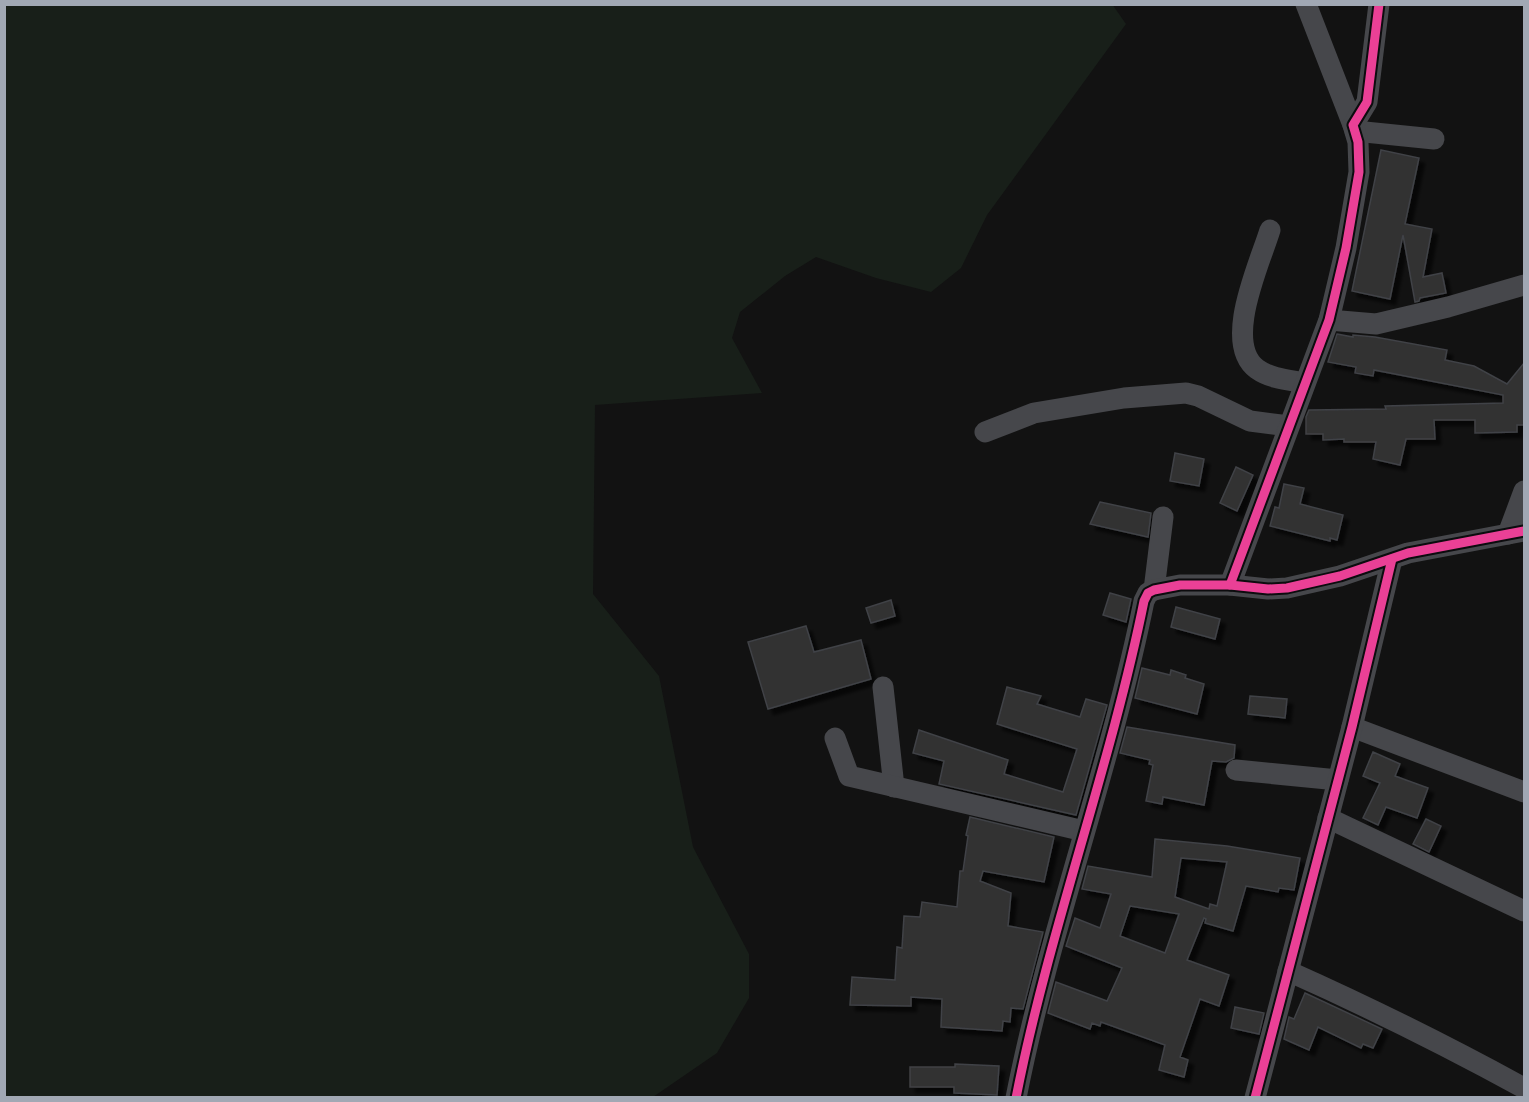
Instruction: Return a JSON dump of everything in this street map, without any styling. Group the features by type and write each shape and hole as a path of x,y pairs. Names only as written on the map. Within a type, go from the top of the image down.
{"street":[{"path":"1230,585 1329,320 1346,248 1359,172 1358,142 1354,128 1306,4"},
{"path":"1354,128 1367,102 1379,4"},
{"path":"1354,128 1434,140"},
{"path":"1270,230 1245,307 1241,329 1243,344 1247,358 1268,376 1305,383"},
{"path":"1329,320 1376,324 1459,304 1524,285"},
{"path":"985,432 1034,413 1124,398 1186,393 1198,396 1250,421 1289,426"},
{"path":"1016,1098 1022,1066 1126,679 1144,601 1148,593 1180,585 1287,588 1340,576 1408,553 1516,532 1524,491"},
{"path":"1154,590 1163,517"},
{"path":"1255,1098 1352,728 1392,559"},
{"path":"883,687 894,787"},
{"path":"1352,728 1524,792"},
{"path":"835,738 849,776 1084,831"},
{"path":"1236,770 1338,780"},
{"path":"1328,818 1524,911"},
{"path":"1288,971 1447,1045 1524,1088"}],"shaded area":[{"path":"5,4 1112,4 1126,24 987,215 961,268 931,292 876,278 816,257 785,276 740,312 732,338 762,393 595,405 593,594 659,676 693,847 749,954 749,998 717,1053 653,1097 5,1097"}],"building":[{"path":"1381,150 1419,158 1405,224 1432,229 1423,277 1442,273 1446,293 1420,298 1415,302 1403,235 1390,299 1352,291"},
{"path":"1337,334 1375,337 1447,350 1445,360 1474,366 1507,384 1524,363 1524,425 1517,425 1517,432 1475,433 1475,420 1434,420 1435,439 1406,439 1400,465 1373,459 1376,442 1323,440 1323,434 1306,434 1306,417 1309,410 1503,403 1503,395 1374,370 1373,376 1355,373 1356,367 1328,362"},
{"path":"1175,453 1204,459 1199,486 1170,481"},
{"path":"1236,467 1253,475 1237,511 1220,503"},
{"path":"1284,484 1304,488 1300,504 1343,515 1337,540 1330,538 1330,541 1270,526 1275,507 1279,508"},
{"path":"1100,502 1151,513 1148,537 1090,524"},
{"path":"1110,593 1131,599 1126,622 1103,615"},
{"path":"891,600 895,616 871,623 866,608"},
{"path":"1176,607 1220,619 1215,639 1171,627"},
{"path":"806,626 814,652 861,640 871,679 768,709 748,642"},
{"path":"1142,668 1170,675 1171,670 1186,675 1185,678 1204,684 1197,714 1135,698"},
{"path":"1007,687 1041,696 1037,704 1080,717 1086,699 1107,705 1076,815 939,784 944,761 913,753 919,730 1008,760 1004,774 1063,792 1077,749 997,724"},
{"path":"1250,696 1287,699 1285,718 1248,714"},
{"path":"1127,727 1235,745 1234,758 1226,762 1212,761 1204,805 1163,797 1162,804 1146,801 1153,765 1149,764 1150,760 1120,753"},
{"path":"1373,752 1400,764 1395,776 1428,788 1417,818 1386,807 1378,825 1363,818 1380,783 1363,776"},
{"path":"970,817 1054,837 1044,882 983,871 980,881 1011,893 1008,926 1043,932 1023,1009 1011,1008 1010,1022 1003,1021 1002,1031 941,1027 942,999 911,997 911,1006 850,1005 852,977 895,980 897,947 902,948 904,916 920,917 922,902 957,907 960,871 963,871"},
{"path":"1426,819 1441,826 1429,852 1413,844"},
{"path":"1155,839 1227,846 1300,858 1294,890 1279,888 1278,892 1246,886 1233,931 1205,923 1204,918 1187,960 1229,975 1219,1006 1200,999 1180,1057 1188,1060 1184,1077 1159,1070 1165,1045 1101,1022 1100,1026 1092,1023 1090,1029 1048,1013 1056,982 1107,1001 1122,968 1066,946 1075,918 1100,928 1111,894 1082,889 1088,866 1152,877","holes":["1181,858 1227,862 1217,906 1210,904 1209,909 1175,897","1130,906 1179,914 1165,953 1120,936"]},
{"path":"1305,993 1382,1029 1373,1048 1363,1044 1361,1048 1318,1027 1309,1050 1284,1039 1289,1017 1294,1019"},
{"path":"1235,1007 1264,1013 1259,1034 1231,1028"},
{"path":"955,1064 999,1066 997,1095 954,1093 954,1087 910,1087 910,1067 955,1067"}],"cycle path":[{"path":"1230,585 1329,320 1346,248 1359,172 1358,142 1353,125 1367,102 1379,4"},
{"path":"1016,1098 1045,973 1114,726 1144,601 1148,593 1180,585 1287,588 1340,576 1408,553 1524,531"},
{"path":"1255,1098 1352,727 1392,559"}]}
